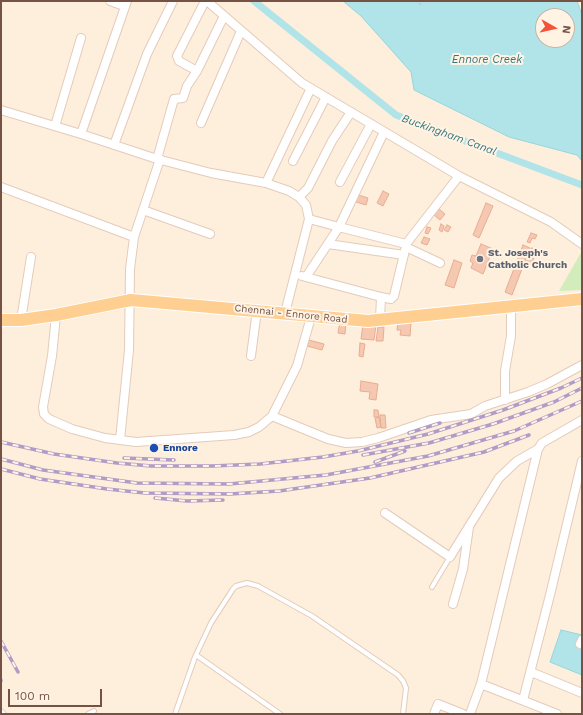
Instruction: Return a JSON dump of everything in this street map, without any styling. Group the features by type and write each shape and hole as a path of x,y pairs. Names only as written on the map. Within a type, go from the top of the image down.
{"main road":[{"name":"Chennai - Ennore Road","path":"1,320 21,320 56,315 131,300 368,321 511,305 582,299"}],"street":[{"path":"81,134 125,4 110,1"},
{"path":"114,145 147,54 172,1"},
{"path":"197,71 179,62 177,56 206,1 302,83 458,176 551,222 582,244"},
{"path":"120,440 129,350 131,300 130,269 134,238 158,159 174,99 183,98 187,86 197,71 224,16"},
{"path":"201,123 241,31"},
{"path":"55,126 81,38"},
{"path":"266,183 311,88"},
{"path":"293,161 326,97"},
{"path":"1,110 158,159 212,173 266,183 288,191 299,198 306,205 309,219 285,313"},
{"path":"299,198 308,188 332,141 351,112"},
{"path":"340,182 371,124"},
{"path":"306,277 339,227 384,132"},
{"path":"296,274 391,299 394,296 406,248 458,176"},
{"path":"1,187 134,238"},
{"path":"143,210 210,234"},
{"path":"309,219 406,248 440,263"},
{"path":"328,244 406,248"},
{"path":"21,320 31,257"},
{"path":"380,320 381,297"},
{"path":"505,400 505,371 512,336 511,305"},
{"path":"251,356 257,310"},
{"path":"56,315 44,414 49,419 72,429 105,438 136,442 234,435 249,432 259,427 272,416 297,366 311,317"},
{"path":"272,416 328,439 346,443 362,442 431,420 465,416 485,406 547,384 582,365"},
{"path":"470,714 481,684 538,449 542,443 582,420"},
{"path":"385,513 450,557 469,524 499,478 517,461 538,449"},
{"path":"523,700 582,461"},
{"path":"453,604 463,570 469,524"},
{"path":"531,672 582,693"},
{"path":"481,684 557,714"},
{"path":"434,714 438,704 463,714"}],"lane":[{"path":"432,587 450,557"},
{"path":"175,714 206,631 229,594 236,586 252,584 312,616 398,675 406,688 402,714"},
{"path":"196,655 280,714"},
{"path":"1,711 4,714"},
{"path":"88,714 94,711"}],"green space":[{"path":"582,251 582,290 559,291"}],"water":[{"name":"Ennore Creek","path":"343,1 416,1 421,5 419,1 577,1 582,15 582,161 577,155 509,137 414,90 411,72 361,16"},
{"path":"561,630 582,635 582,675 550,662"}],"building":[{"path":"383,191 389,194 383,206 377,203"},
{"path":"355,194 368,198 366,205 353,201"},
{"path":"486,203 493,206 479,238 473,235"},
{"path":"439,209 445,214 440,220 434,215"},
{"path":"441,224 444,226 442,232 439,230"},
{"path":"447,225 451,227 448,232 444,230"},
{"path":"427,227 431,228 428,234 425,233"},
{"path":"531,233 537,235 535,239 532,238 530,243 527,242"},
{"path":"424,237 430,239 427,245 421,243"},
{"name":"St. Joseph's Catholic Church","path":"481,244 493,249 483,274 471,268 473,263 470,261 472,255 476,256"},
{"path":"523,245 530,248 512,295 505,292"},
{"path":"532,248 537,250 531,265 526,263"},
{"path":"454,260 462,263 454,288 445,285"},
{"path":"340,321 346,322 345,334 338,333"},
{"path":"398,321 411,323 410,336 400,335 401,330 397,330"},
{"path":"363,324 376,325 374,340 361,339"},
{"path":"378,327 384,327 383,341 376,341"},
{"path":"309,340 324,344 322,350 307,346"},
{"path":"360,343 365,344 363,357 359,356"},
{"path":"361,381 378,384 376,400 369,399 370,392 360,391"},
{"path":"374,410 378,410 379,417 374,417"},
{"path":"380,415 385,415 386,428 381,428"},
{"path":"379,417 381,427 377,428 375,418"}],"waterway":[{"name":"Buckingham Canal","path":"254,1 396,115 582,185"}],"railway":[{"path":"1,442 54,454 151,466 260,464 323,457 358,451 428,434 503,410 561,388 582,378"},
{"path":"363,455 429,443 493,424 554,402 582,388"},
{"path":"1,459 43,470 137,483 229,484 326,475 428,456 514,431 582,401"},
{"path":"409,433 440,423"},
{"path":"1,469 40,479 145,493 230,494 279,491 370,478 484,452 529,435"},
{"path":"375,462 405,451"},
{"path":"124,458 174,460"},
{"path":"155,498 187,501 223,500"},
{"path":"1,641 18,672"}],"place":[{"name":"St. Joseph's Catholic Church","path":"480,259"},
{"name":"Ennore","path":"154,448"}]}
